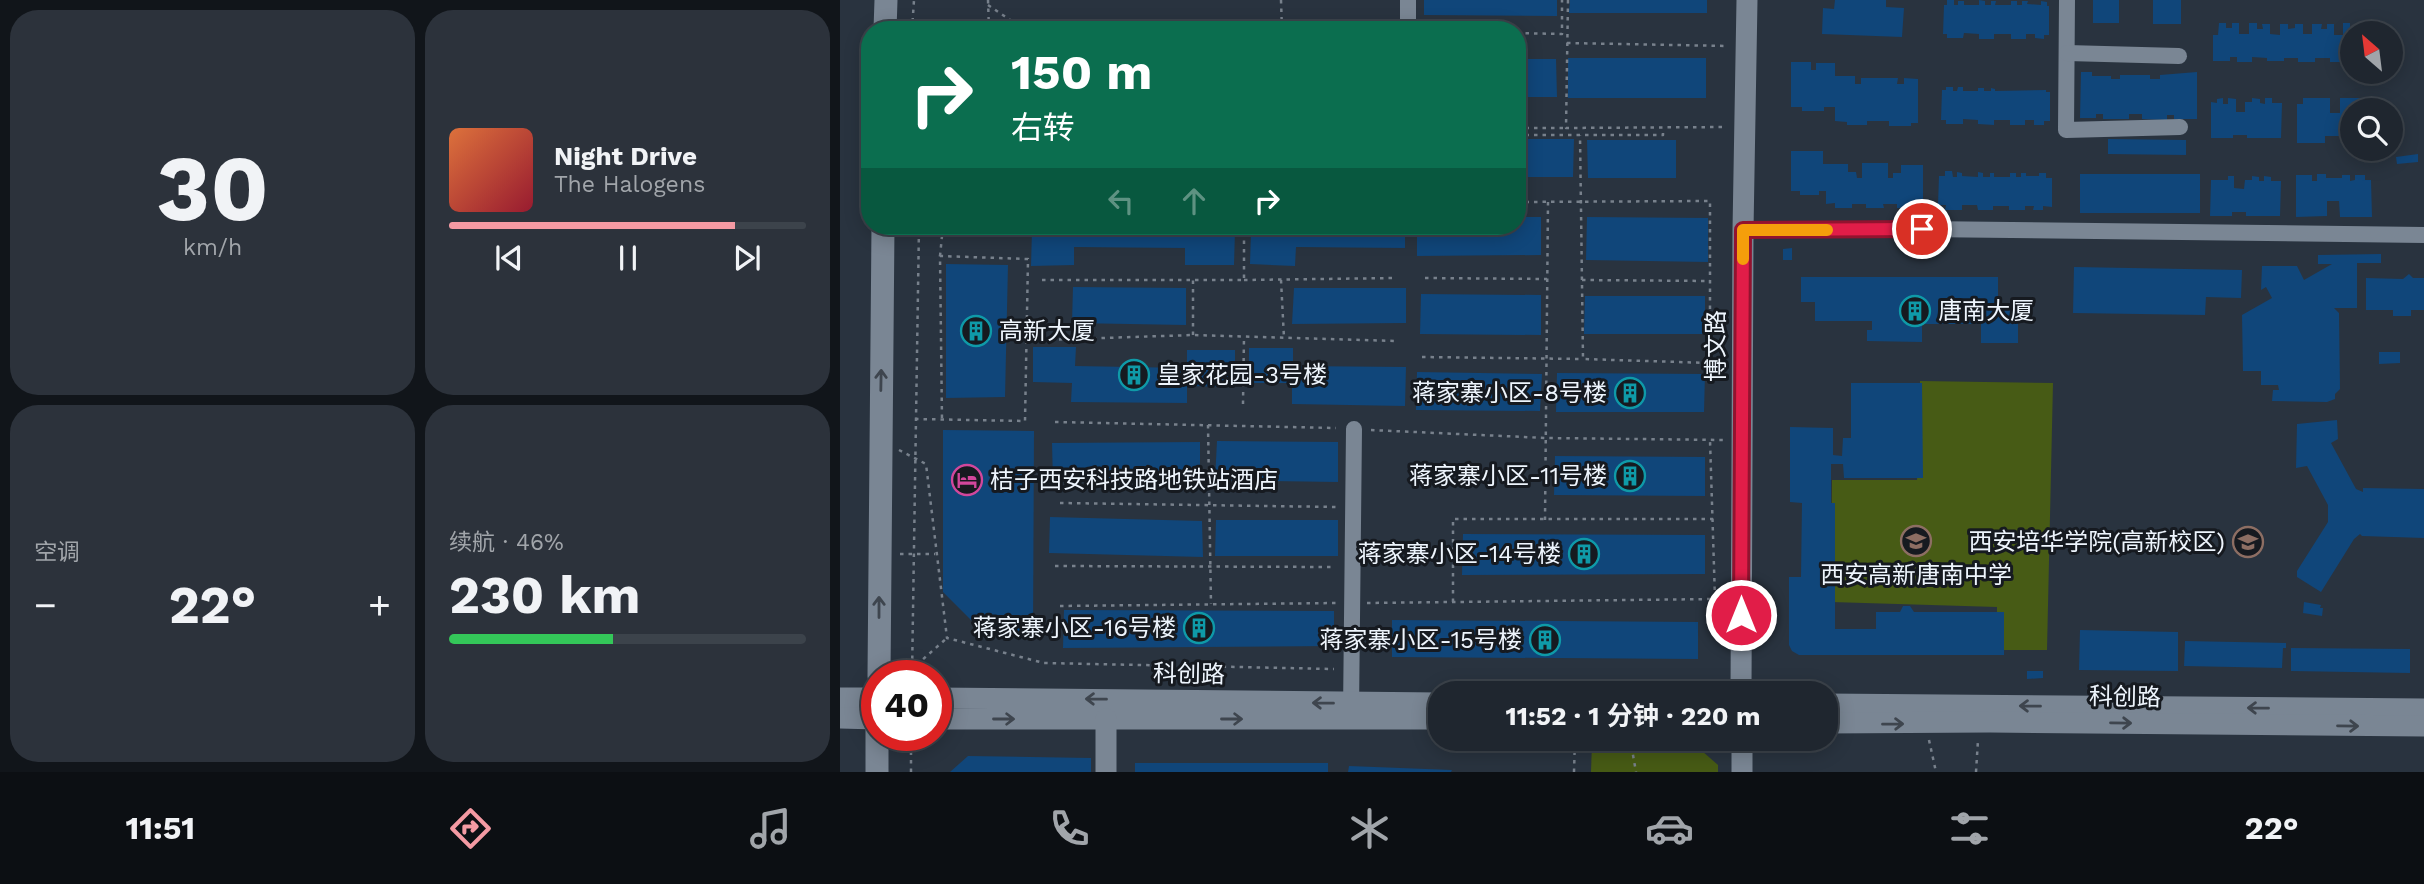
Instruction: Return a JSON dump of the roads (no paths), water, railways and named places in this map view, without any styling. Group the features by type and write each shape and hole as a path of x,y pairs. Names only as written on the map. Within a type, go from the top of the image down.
{"main road":[{"path":"885,21 886,0"},
{"path":"878,660 883,235"},
{"path":"877,751 877,772"}],"street":[{"path":"1408,0 1408,21"},
{"name":"博文路","path":"1741,681 1747,0"},
{"path":"2067,0 2066,130 2180,127"},
{"path":"2067,53 2179,56"},
{"path":"1743,230 2424,234"},
{"path":"1351,711 1354,429"},
{"path":"840,698 861,698"},
{"name":"科创路","path":"952,699 1351,711 1428,718"},
{"name":"科创路","path":"952,719 1106,719 1351,711 1428,704"},
{"name":"科创路","path":"1838,704 2424,709"},
{"path":"840,719 861,718"},
{"path":"1106,719 1106,772"},
{"name":"科创路","path":"1838,723 2424,726"},
{"path":"1742,751 1742,772"}],"place":[{"name":"唐南大厦","path":"1915,311"},
{"name":"高新大厦","path":"976,331"},
{"name":"皇家花园-3号楼","path":"1134,375"},
{"name":"蒋家寨小区-8号楼","path":"1630,393"},
{"name":"蒋家寨小区-11号楼","path":"1630,476"},
{"name":"桔子西安科技路地铁站酒店","path":"967,480"},
{"name":"西安高新唐南中学","path":"1916,541"},
{"name":"西安培华学院(高新校区)","path":"2248,542"},
{"name":"蒋家寨小区-14号楼","path":"1584,554"},
{"name":"蒋家寨小区-16号楼","path":"1199,628"},
{"name":"蒋家寨小区-15号楼","path":"1545,640"}]}
